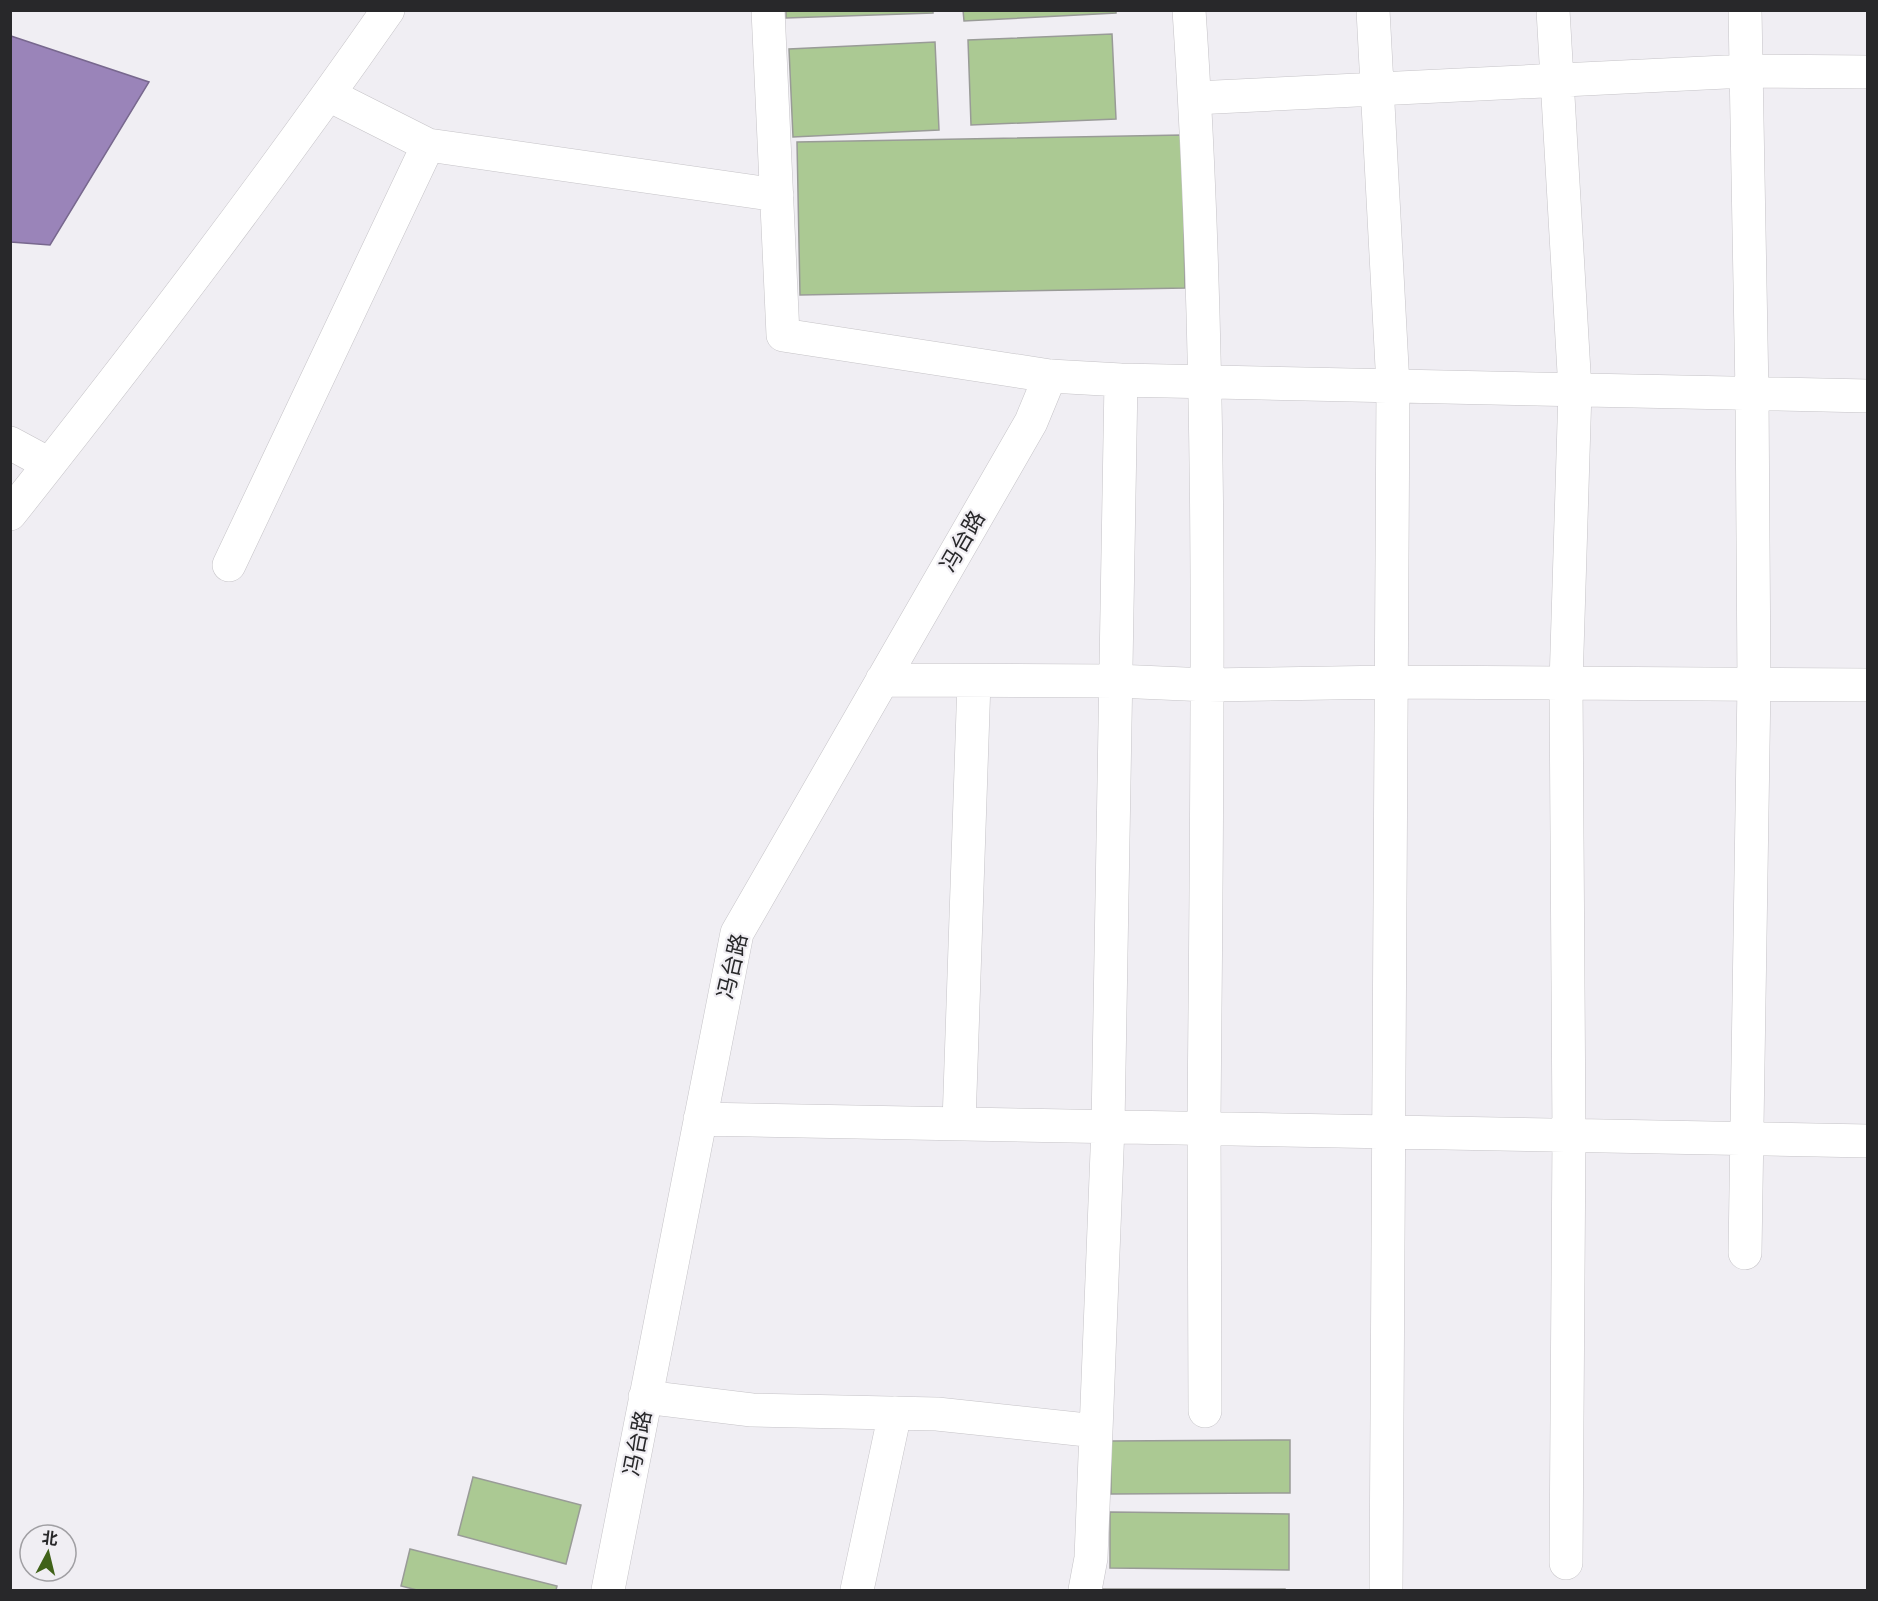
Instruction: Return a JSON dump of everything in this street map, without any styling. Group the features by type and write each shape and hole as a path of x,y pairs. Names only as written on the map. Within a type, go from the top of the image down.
{"street":[{"path":"10,514 178,298 329,95 388,10"},
{"path":"768,10 783,335 1050,376 1121,380 1868,396"},
{"path":"1189,10 1195,98 1204,381 1208,685 1204,1128 1205,1411"},
{"path":"1373,10 1393,386 1386,1590"},
{"path":"1553,10 1575,390 1566,684 1569,1135 1566,1563"},
{"path":"1745,10 1752,394 1754,684 1745,1253"},
{"path":"1195,98 1746,71 1868,72"},
{"path":"329,95 428,145 777,195"},
{"path":"229,565 428,145"},
{"name":"冯台路","path":"608,1590 737,933 1031,422 1050,376"},
{"path":"1085,1590 1091,1558 1108,1126 1121,380"},
{"path":"10,443 49,464"},
{"path":"882,680 1116,681 1208,685 1392,682 1868,685"},
{"path":"959,1123 974,681"},
{"path":"700,1119 1868,1141"},
{"path":"645,1397 752,1410 937,1414 1096,1431"},
{"path":"856,1590 895,1413"}],"shaded area":[{"path":"11,36 149,82 50,245 11,242"}],"building":[{"path":"786,10 933,10 933,13 786,18"},
{"path":"963,10 1116,10 1116,13 964,21"},
{"path":"1112,34 1116,119 971,125 968,40"},
{"path":"935,42 939,130 793,137 789,49"},
{"path":"1182,135 1185,288 800,295 797,142"},
{"path":"1290,1440 1290,1493 1111,1494 1111,1441"},
{"path":"473,1477 581,1505 566,1564 458,1535"},
{"path":"1110,1512 1289,1514 1289,1570 1110,1568"},
{"path":"410,1549 557,1586 556,1590 417,1590 401,1586"},
{"path":"1285,1589 1285,1590 1093,1590"}]}
